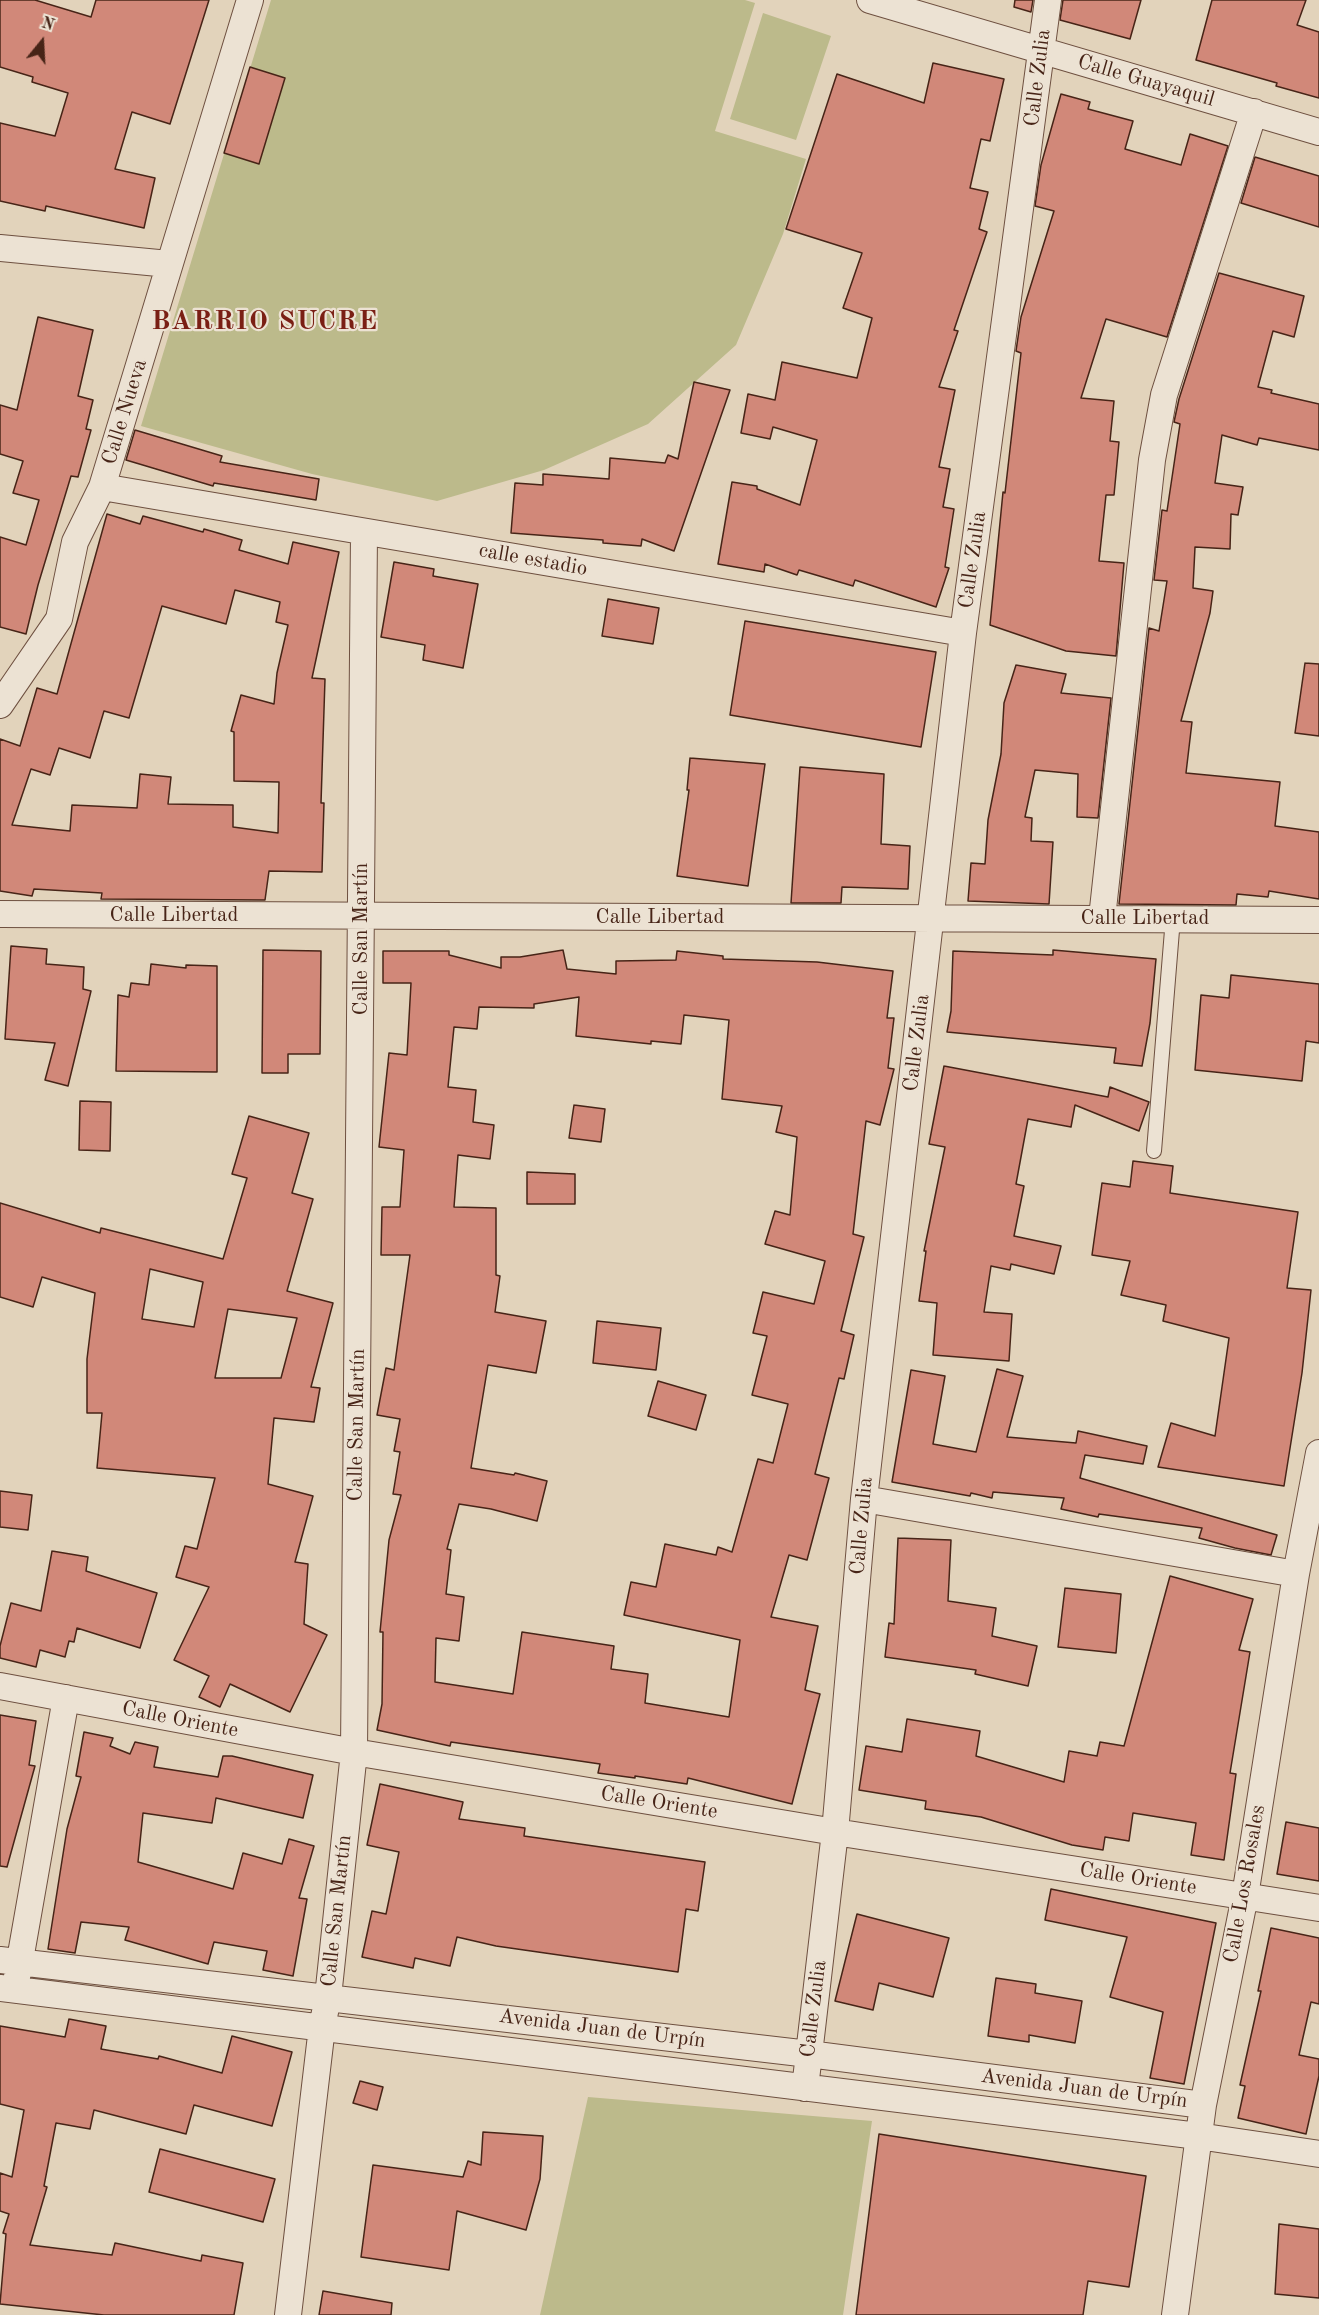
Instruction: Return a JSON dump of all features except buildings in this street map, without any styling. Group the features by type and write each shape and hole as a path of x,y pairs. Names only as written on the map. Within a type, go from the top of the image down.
{"street":[{"name":"Calle Nueva","path":"0,705 59,619 75,542 102,487 250,0"},
{"name":"Calle Guayaquil","path":"870,0 1319,132"},
{"name":"Calle Zulia","path":"805,2088 835,1832 864,1499 963,633 1043,51 1048,0"},
{"path":"1102,918 1152,460 1164,395 1254,112"},
{"path":"0,248 169,264"},
{"name":"calle estadio","path":"102,487 963,633"},
{"name":"Calle San Martín","path":"288,2315 322,2027 328,1997 354,1752 364,532"},
{"name":"Calle Libertad","path":"0,914 1319,920"},
{"name":"Calle Los Rosales","path":"1175,2315 1203,2105 1245,1896 1296,1574 1319,1454"},
{"path":"864,1499 1296,1574"},
{"name":"Calle Oriente","path":"0,1686 354,1752 835,1832 1319,1908"},
{"path":"7,1988 10,1961 66,1698"},
{"name":"Avenida Juan de Urpín","path":"10,1961 809,2054 1203,2105"},
{"name":"Avenida Juan de Urpín","path":"7,1988 1198,2136 1319,2154"}],"lane":[{"path":"1154,1151 1173,918"}],"shaded area":[{"path":"271,0 745,0 755,3 715,131 806,159 783,234 736,345 648,424 544,470 437,501 312,474 141,426"},
{"path":"763,13 831,36 796,140 730,119"},
{"path":"588,2097 872,2121 843,2315 540,2315"}],"district":[{"name":"BARRIO SUCRE","path":"265,322"}]}
